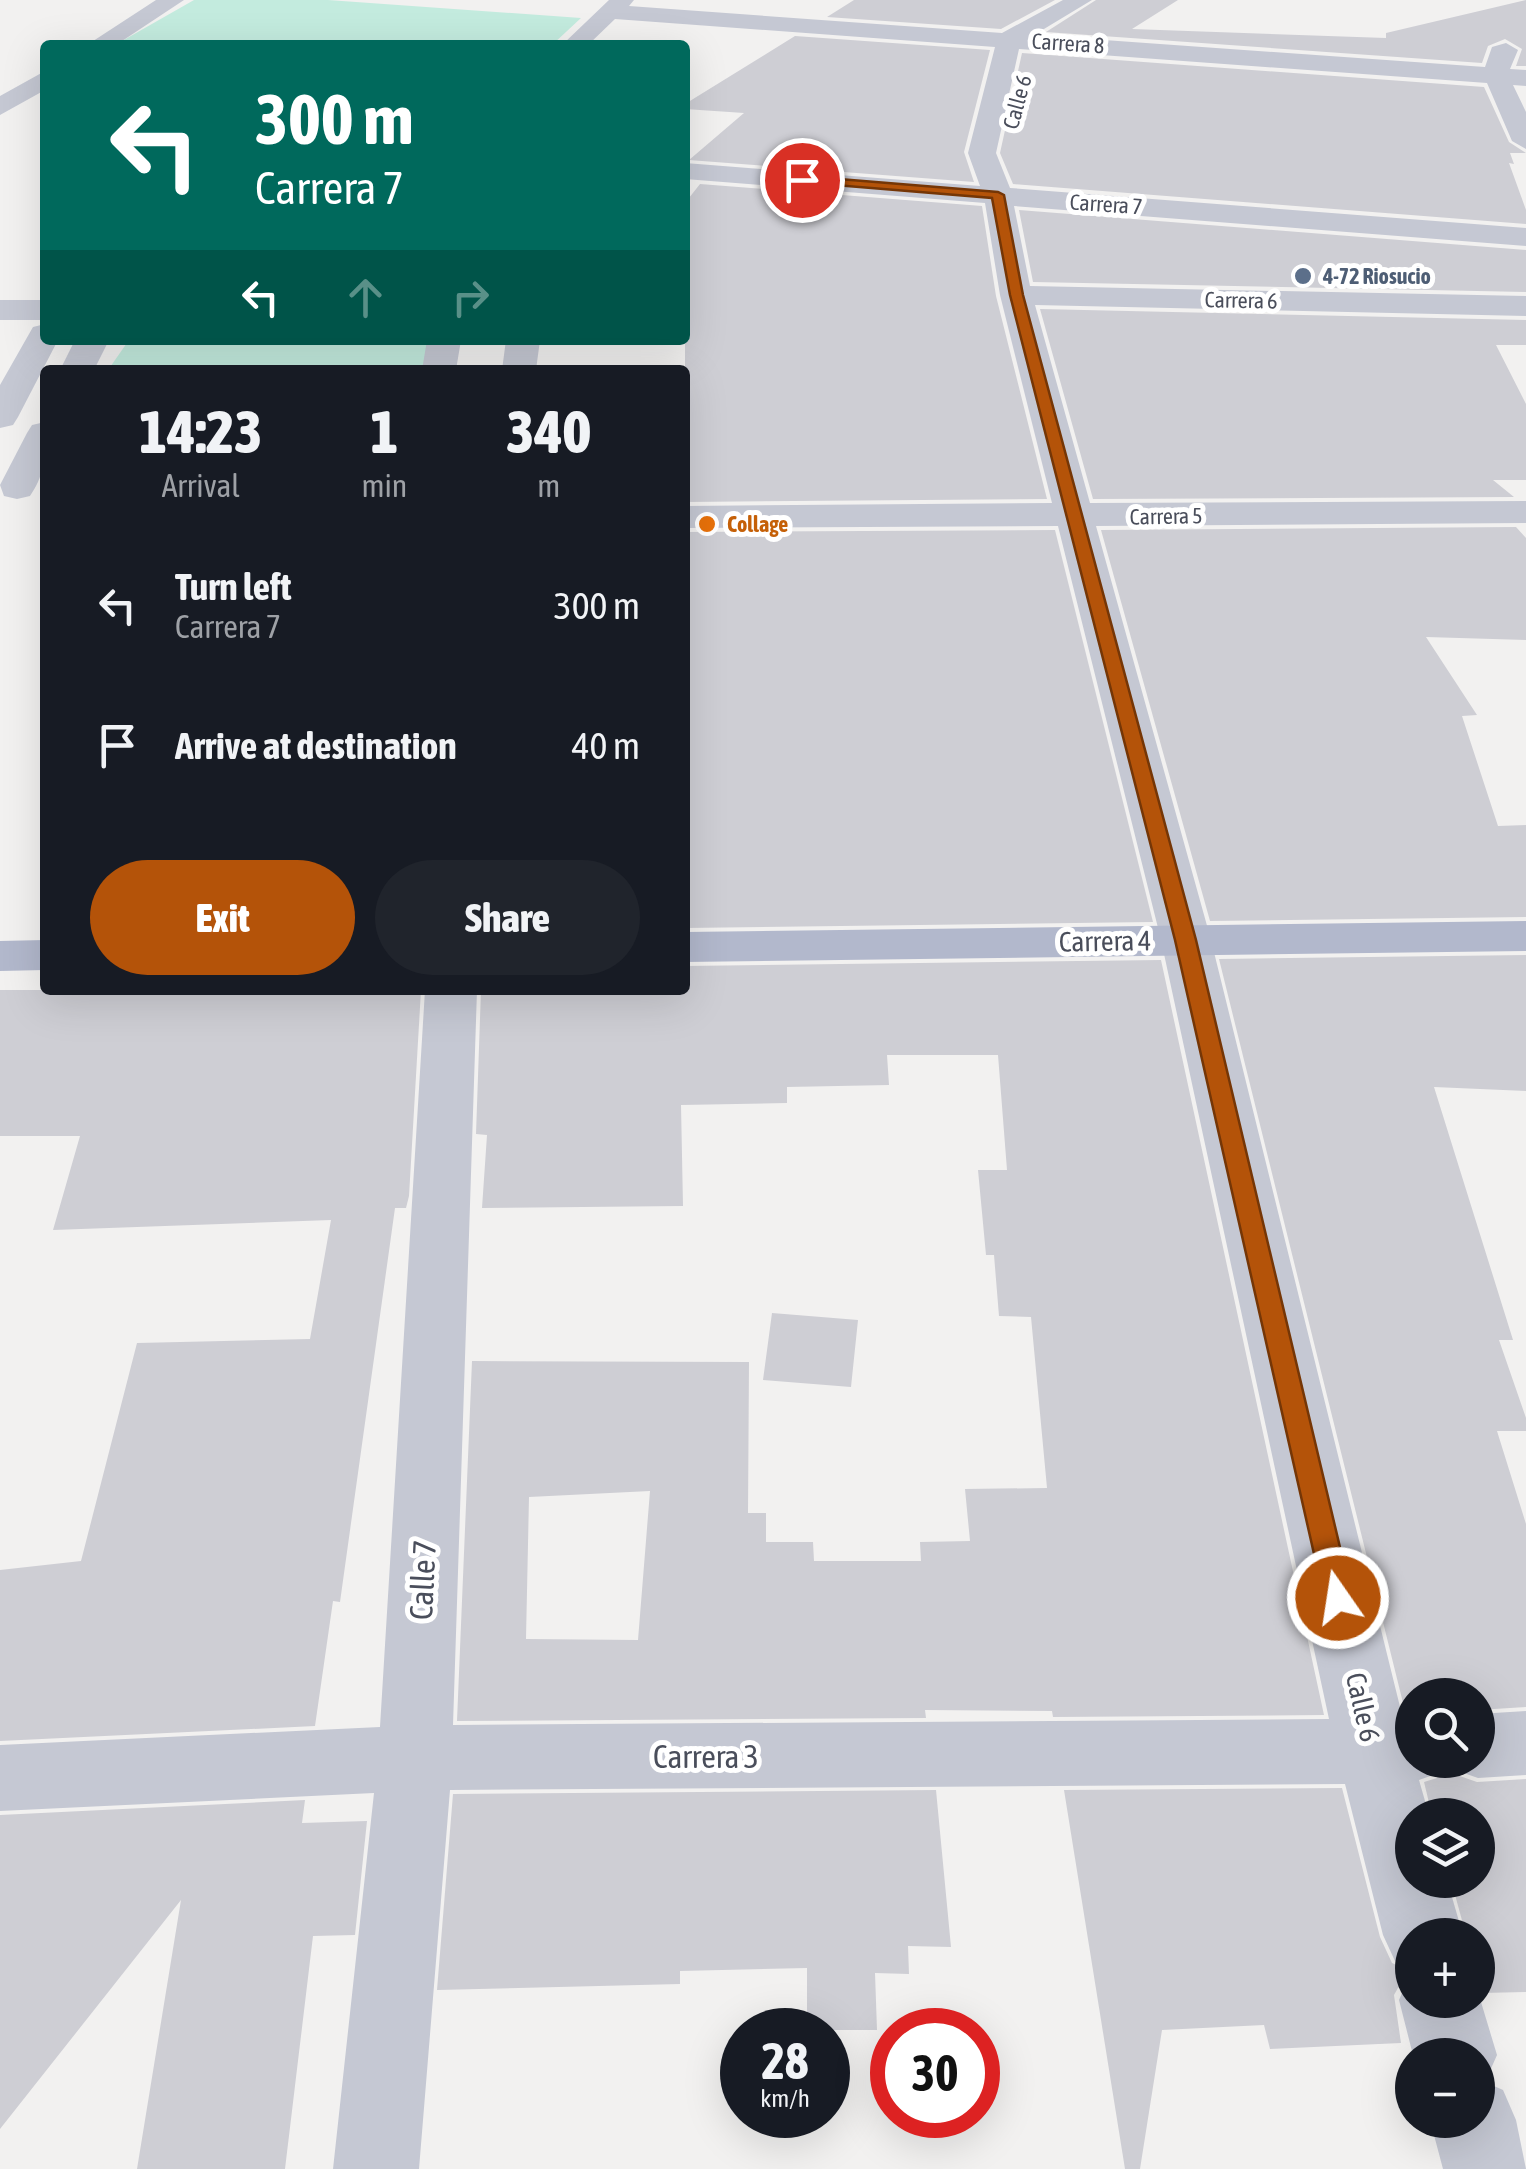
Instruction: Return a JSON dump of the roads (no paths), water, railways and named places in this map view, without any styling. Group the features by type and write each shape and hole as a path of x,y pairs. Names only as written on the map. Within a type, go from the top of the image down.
{"main road":[{"name":"Carrera 4","path":"690,947 1526,936"},
{"path":"0,956 40,955"}],"street":[{"path":"107,40 172,0"},
{"name":"Calle 6","path":"1092,4 1009,38 982,152 998,195 1016,295 1186,940 1393,1752 1420,1918"},
{"name":"Calle 6","path":"998,195 1004,151 1031,49 1092,4"},
{"path":"579,40 616,6"},
{"name":"Carrera 8","path":"616,6 1526,78"},
{"path":"1526,42 1501,52 1496,75 1526,141"},
{"path":"0,106 40,82"},
{"path":"0,116 30,118"},
{"name":"Carrera 7","path":"690,171 1526,236"},
{"name":"Carrera 6","path":"1016,295 1526,306"},
{"path":"0,310 40,310"},
{"path":"0,417 40,343"},
{"path":"21,488 40,444"},
{"name":"Carrera 5","path":"690,517 1526,512"},
{"name":"Calle 7","path":"376,2169 415,1758 451,995"},
{"path":"1495,1745 1526,1743"},
{"name":"Carrera 3","path":"0,1778 415,1758 1393,1752"},
{"path":"1478,2138 1486,2169"}],"place":[{"name":"4-72 Riosucio","path":"1303,276"},
{"name":"Collage","path":"707,524"}]}
